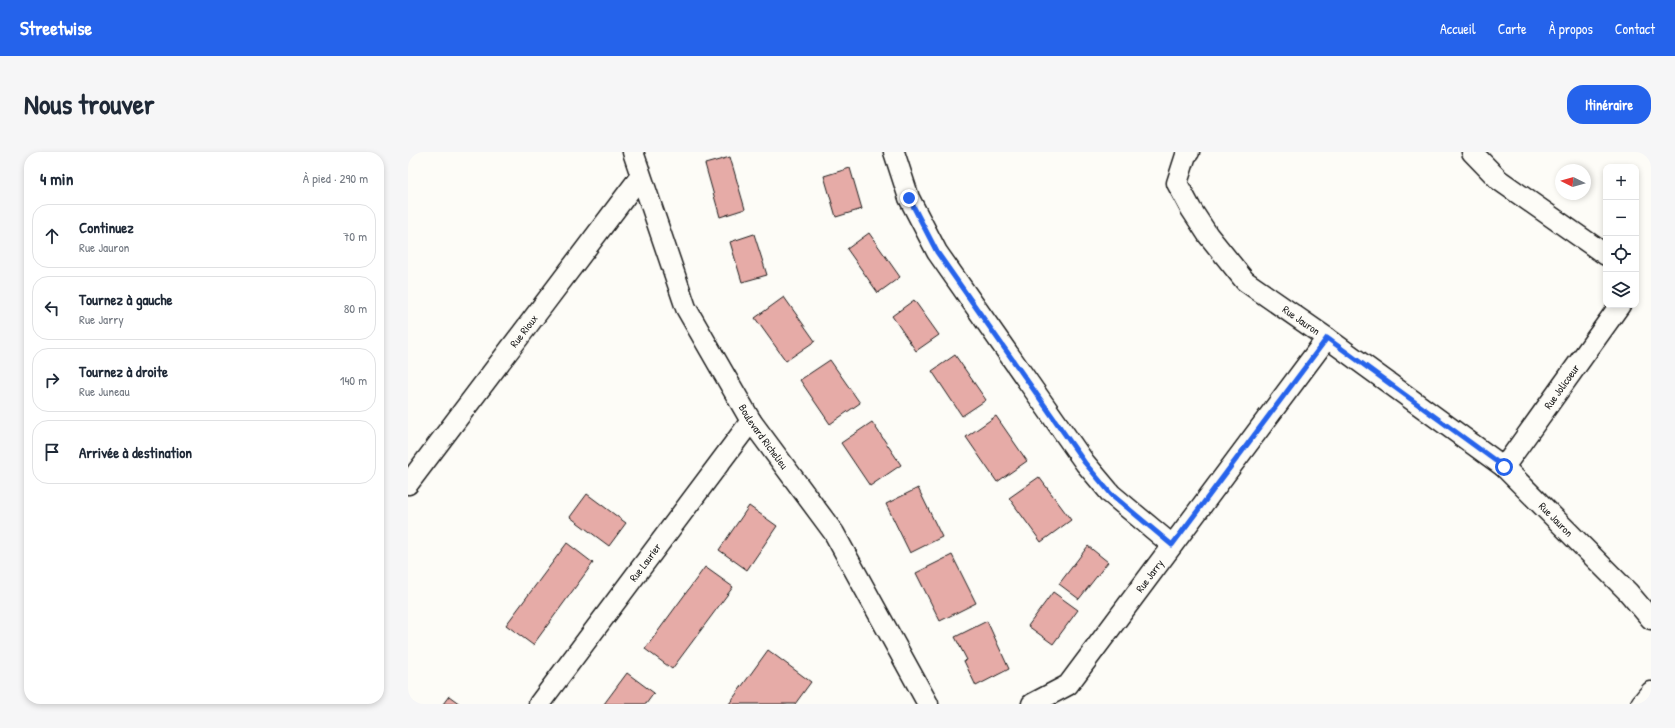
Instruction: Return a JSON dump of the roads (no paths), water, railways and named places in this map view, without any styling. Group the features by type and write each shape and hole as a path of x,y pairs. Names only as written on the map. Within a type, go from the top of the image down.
{"street":[{"name":"Boulevard Richelieu","path":"633,152 640,177 686,308 751,421 834,533 928,704"},
{"path":"894,152 909,198 937,252 1081,457 1111,494 1172,545"},
{"name":"Rue Jauron","path":"1189,152 1186,155 1177,183 1191,209 1208,235 1245,281 1327,338 1504,467 1628,592 1651,619"},
{"path":"1472,152 1499,180 1603,253"},
{"name":"Rue Rioux","path":"408,484 640,177"},
{"name":"Rue Jolicoeur","path":"1504,467 1618,308"},
{"name":"Rue Jarry","path":"1032,704 1068,685 1327,338"},
{"name":"Rue Laurier","path":"539,704 751,421"},
{"path":"1642,704 1651,692"}]}
